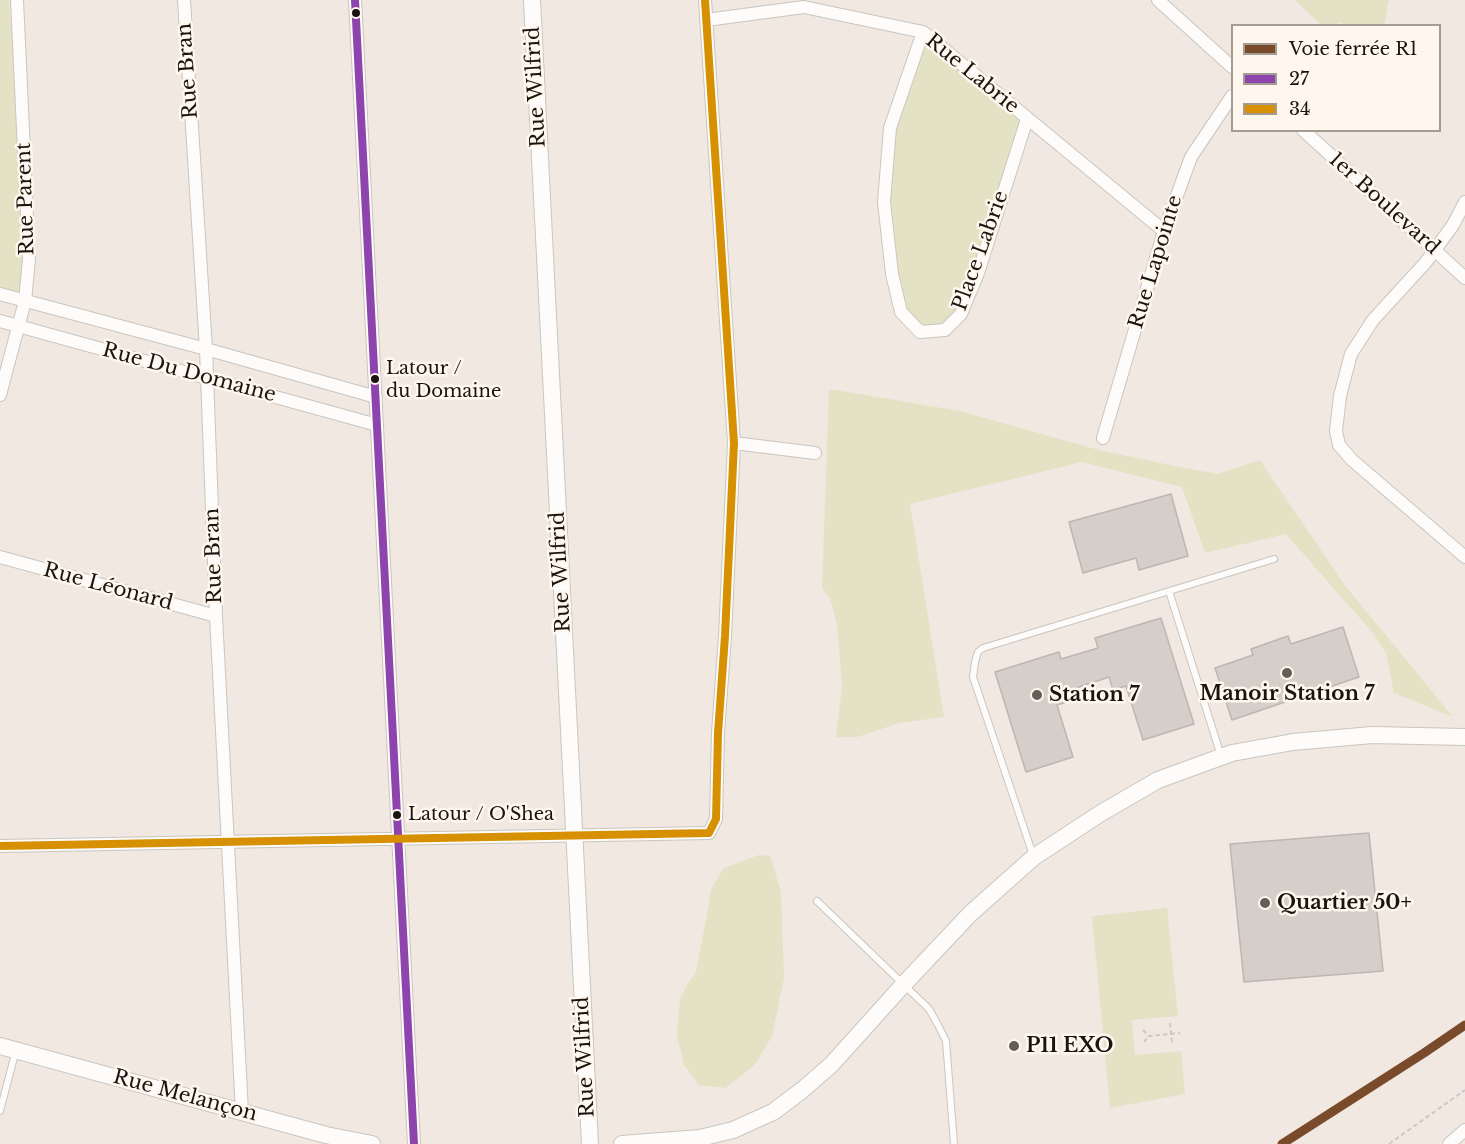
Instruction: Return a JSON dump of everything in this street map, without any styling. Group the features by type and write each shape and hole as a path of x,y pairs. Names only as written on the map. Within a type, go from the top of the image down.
{"street":[{"name":"Rue Parent","path":"0,395 25,301 29,260 17,0"},
{"name":"Rue Bran","path":"184,0 206,349 216,616 242,1112"},
{"path":"355,0 414,1144"},
{"name":"Rue Wilfrid","path":"532,0 590,1144"},
{"path":"0,846 709,832 716,819 718,733 734,443 705,0"},
{"path":"1158,0 1231,65"},
{"name":"Rue Labrie","path":"706,20 804,7 923,32 1164,231"},
{"name":"Place Labrie","path":"923,32 890,128 884,202 892,274 901,312 920,332 945,330 961,314 978,273 1027,119"},
{"name":"Rue Lapointe","path":"1103,438 1164,231 1191,157 1231,99"},
{"name":"1er Boulevard","path":"1305,132 1465,278"},
{"path":"1465,202 1453,225 1426,262 1373,320 1352,354 1340,396 1336,431 1339,445 1352,460 1465,556"},
{"name":"Rue Du Domaine","path":"0,294 376,397"},
{"name":"Rue Du Domaine","path":"0,321 377,425"},
{"path":"734,443 815,453"},
{"name":"Rue Léonard","path":"0,557 216,616"},
{"path":"622,1144 700,1138 733,1130 772,1112 831,1065 971,913 1034,857 1101,813 1158,780 1232,753 1293,742 1372,735 1465,737"},
{"name":"Rue Melançon","path":"8,1048 326,1135 372,1144"},
{"path":"1449,1144 1465,1130"}],"lane":[{"path":"1034,857 973,677 978,652 983,648 1274,559"},
{"path":"1169,591 1221,757"},
{"path":"817,901 929,1010 946,1041 954,1144"},
{"path":"0,1111 8,1048"}],"path":[{"path":"1170,1023 1172,1044"},
{"path":"1143,1030 1149,1036"},
{"path":"1144,1042 1149,1036 1180,1033"},
{"path":"1389,1144 1465,1090"}],"shaded area":[{"path":"0,0 9,0 29,259 25,301 0,294"},
{"path":"1295,0 1389,0 1384,24 1344,24 1341,22 1320,24"},
{"path":"923,32 1027,119 978,273 945,330 920,332 901,312 884,202 890,128"},
{"path":"829,389 960,411 1099,450 1218,474 1260,460 1343,583 1453,717 1394,693 1386,653 1373,633 1286,534 1205,553 1182,487 1082,462 910,504 944,717 899,723 857,737 836,737 842,686 837,625 830,598 822,588"},
{"path":"759,855 770,856 781,892 784,978 772,1036 754,1066 725,1088 699,1085 684,1065 677,1035 680,999 696,972 712,887 724,868"},
{"path":"1167,908 1178,1016 1132,1020 1135,1055 1181,1051 1185,1094 1110,1108 1092,916"}],"building":[{"path":"1171,494 1188,556 1139,570 1136,558 1083,573 1069,522"},
{"name":"Station 7","path":"1161,618 1194,724 1143,740 1126,686 1113,690 1109,677 1070,690 1073,700 1057,705 1073,757 1026,772 995,672 1059,652 1061,659 1098,648 1095,638"},
{"name":"Manoir Station 7","path":"1343,627 1359,677 1232,720 1215,668 1253,655 1251,649 1288,636 1291,644"},
{"path":"1369,833 1383,971 1244,982 1230,844"}],"rail line":[{"name":"R1","path":"1282,1144 1465,1025"}],"transit line":[{"name":"27","path":"355,0 414,1144"},
{"name":"34","path":"0,846 709,833 716,819 718,733 734,443 705,0"}],"place":[{"name":"Latour / du Domaine","path":"375,379"},
{"name":"Manoir Station 7","path":"1287,673"},
{"name":"Station 7","path":"1037,695"},
{"name":"Latour / O'Shea","path":"397,815"},
{"name":"Quartier 50+","path":"1265,903"},
{"name":"P11 EXO","path":"1014,1046"}]}
